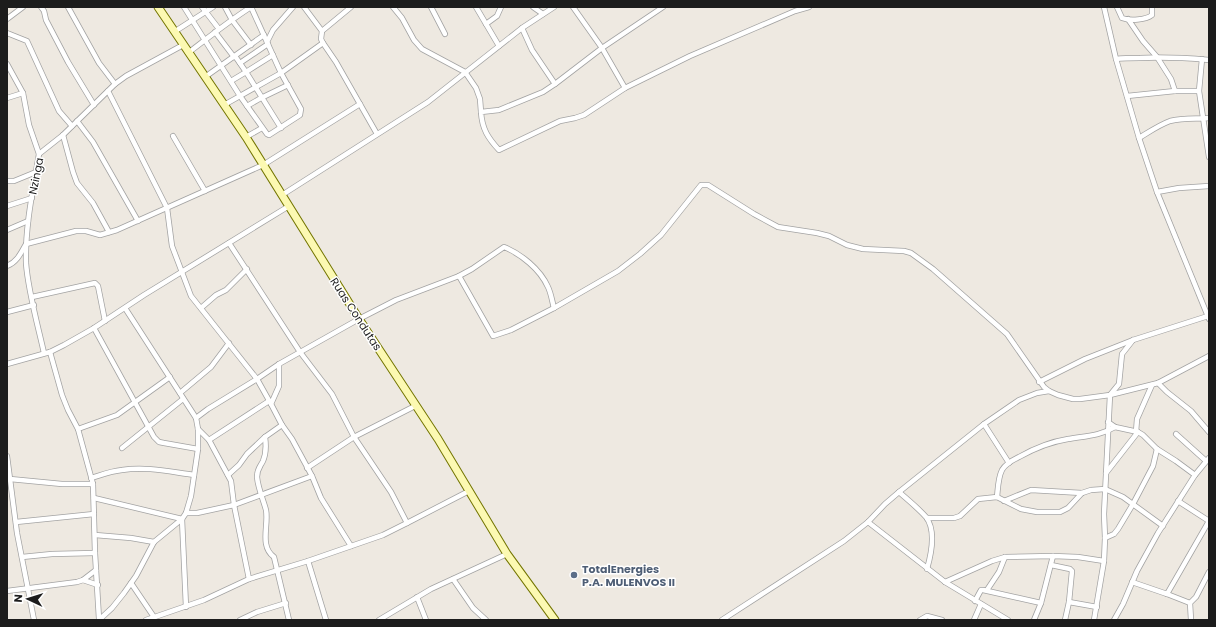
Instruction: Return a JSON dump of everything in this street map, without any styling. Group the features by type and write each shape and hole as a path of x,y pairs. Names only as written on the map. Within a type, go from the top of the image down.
{"street":[{"path":"7,19 23,7"},
{"path":"41,7 44,11 46,20 68,62 94,105"},
{"path":"68,7 99,63 115,84"},
{"path":"184,7 205,40 221,66 231,81 240,96 268,135 299,116 301,109 281,73 251,7 232,20 217,31 205,40 188,53"},
{"path":"174,32 192,20 204,9 213,7"},
{"path":"225,7 232,20 251,45"},
{"path":"240,63 267,43 273,30 293,7"},
{"path":"304,7 322,31 321,39 323,44 336,62 377,134"},
{"path":"322,31 352,7"},
{"path":"394,7 414,40 422,49 466,72 476,88 480,99 482,120 486,135 499,150 560,121 576,118 625,88 690,56 795,11 809,7"},
{"path":"431,7 446,34"},
{"path":"476,7 500,46"},
{"path":"486,24 499,14 502,7"},
{"path":"533,7 543,14"},
{"path":"282,195 428,102 522,28 554,7"},
{"path":"573,7 602,48 625,88"},
{"path":"481,112 499,110 543,92 602,48 663,7"},
{"path":"1039,382 1085,359 1133,340 1208,317 1157,192 1139,138 1116,59 1104,7"},
{"path":"1117,7 1122,18 1128,19 1149,17 1152,15 1152,7"},
{"name":"Ruas Condutas","path":"161,8 174,32 246,137 358,319 438,439 507,554 555,620"},
{"path":"204,9 281,128"},
{"path":"1128,19 1143,41 1157,57 1171,79 1175,91"},
{"path":"522,28 532,50 555,84"},
{"path":"7,33 27,41 59,111 72,126"},
{"path":"205,78 264,35"},
{"path":"224,105 281,73 323,44"},
{"name":"Nzinga","path":"44,354 27,269 26,244 28,221 39,154 63,135 115,84 126,76 183,45"},
{"path":"231,81 273,55"},
{"path":"1116,59 1127,57 1157,57 1209,60"},
{"path":"1202,59 1199,91 1209,157"},
{"path":"7,65 23,93 29,125 39,154"},
{"path":"247,106 288,85"},
{"path":"1168,91 1172,85"},
{"path":"108,91 167,208 171,242 191,296 257,379 312,476 321,498 351,546"},
{"path":"1127,96 1168,91 1199,91"},
{"path":"7,98 23,93"},
{"path":"7,260 8,266 18,258 26,244 76,231 86,231 100,235 138,221 263,165 360,104"},
{"path":"1139,138 1170,121 1209,118"},
{"path":"78,121 93,142 138,221"},
{"path":"246,137 262,128"},
{"path":"63,135 77,183 93,203 109,232"},
{"path":"173,136 205,191"},
{"path":"7,181 14,181 36,172"},
{"path":"459,276 493,336 511,330 554,308 618,271 640,254 661,234 699,187 706,184 778,227 829,236 847,245 863,249 904,251 911,253 933,269 1007,334 1039,382 1049,391 1076,400 1110,395 1158,383 1209,356"},
{"path":"1157,192 1179,188 1209,186"},
{"path":"7,206 32,198"},
{"path":"7,364 50,352 94,328 289,206"},
{"path":"7,230 28,221"},
{"path":"229,243 300,352 332,394 354,437 391,492 407,523"},
{"path":"196,418 279,364 358,319 396,300 459,276 504,247 517,253 536,270 548,287 554,308"},
{"path":"201,308 216,295 226,290 247,270"},
{"path":"32,297 95,283 98,286 105,321"},
{"path":"7,312 34,305"},
{"path":"99,620 112,608 131,582 154,542 182,519 186,513 198,449 198,429 196,418 125,308"},
{"path":"94,328 134,403 150,427 154,437 159,442 198,449"},
{"path":"1094,620 1104,561 1104,514 1110,395 1119,384 1122,354 1133,340"},
{"path":"180,393 211,367 229,343"},
{"path":"50,352 62,395 78,429 91,478 94,498 95,553 99,620"},
{"path":"209,440 270,402 276,396 279,386 279,364"},
{"path":"78,429 113,417 170,377"},
{"path":"1158,383 1191,411 1209,432"},
{"path":"1106,473 1137,432 1137,419 1152,385"},
{"path":"722,620 844,541 868,522 899,492 984,424 1019,400 1037,393 1049,391"},
{"path":"122,448 183,399"},
{"path":"307,468 354,437 415,406"},
{"path":"1108,422 1115,427 1137,432 1147,438 1157,449 1195,475"},
{"path":"984,424 1009,463"},
{"path":"228,475 239,465 247,454 282,425"},
{"path":"997,497 1000,476 1003,468 1009,463 1041,445 1067,439 1098,435 1115,427"},
{"path":"198,429 209,440 228,475 232,488 248,579"},
{"path":"1114,620 1123,604 1137,571 1163,526 1195,475 1207,460 1176,434"},
{"path":"266,437 265,455 257,473 258,485 267,517 265,530 266,541 269,552 274,557 289,620"},
{"path":"1105,538 1114,534 1133,504 1153,466 1157,449"},
{"path":"7,456 10,479 9,491 34,620"},
{"path":"91,478 113,471 132,469 160,470 194,475"},
{"path":"186,513 197,513 234,505 312,476"},
{"path":"10,479 62,484 92,484"},
{"path":"1004,501 1031,490 1082,493 1091,490 1105,489 1123,497 1163,526"},
{"path":"146,620 204,600 248,579 278,571 383,535 469,491"},
{"path":"899,492 927,518 930,526 932,546 927,568"},
{"path":"927,518 954,518 960,516 978,499 997,497 1021,509 1038,512 1060,512 1068,508 1082,493"},
{"path":"94,498 182,519"},
{"path":"1167,594 1209,520 1178,501"},
{"path":"16,522 94,514"},
{"path":"182,519 186,607"},
{"path":"868,522 945,582 1008,620"},
{"path":"95,535 131,538 154,542"},
{"path":"22,557 52,554 95,553"},
{"path":"379,620 417,597 507,554"},
{"path":"1034,620 1041,603 1053,556"},
{"path":"945,582 992,561 1005,557 1078,557 1104,561"},
{"path":"987,590 999,572 1005,557"},
{"path":"308,561 326,620"},
{"path":"1051,565 1070,569 1072,571 1069,602 1065,620"},
{"path":"7,591 71,584 83,580 96,570"},
{"path":"1191,620 1190,603 1196,597 1209,572"},
{"path":"453,579 473,608 486,620"},
{"path":"83,580 98,585"},
{"path":"131,582 154,617"},
{"path":"1132,582 1190,603"},
{"path":"976,601 981,590 987,590 1041,603"},
{"path":"417,597 426,620"},
{"path":"1069,602 1097,607"},
{"path":"240,620 257,612 286,603"},
{"path":"974,620 981,604"},
{"path":"920,620 927,616 942,620"}],"place":[{"name":"TotalEnergies P.A. MULENVOS II","path":"574,575"}]}
